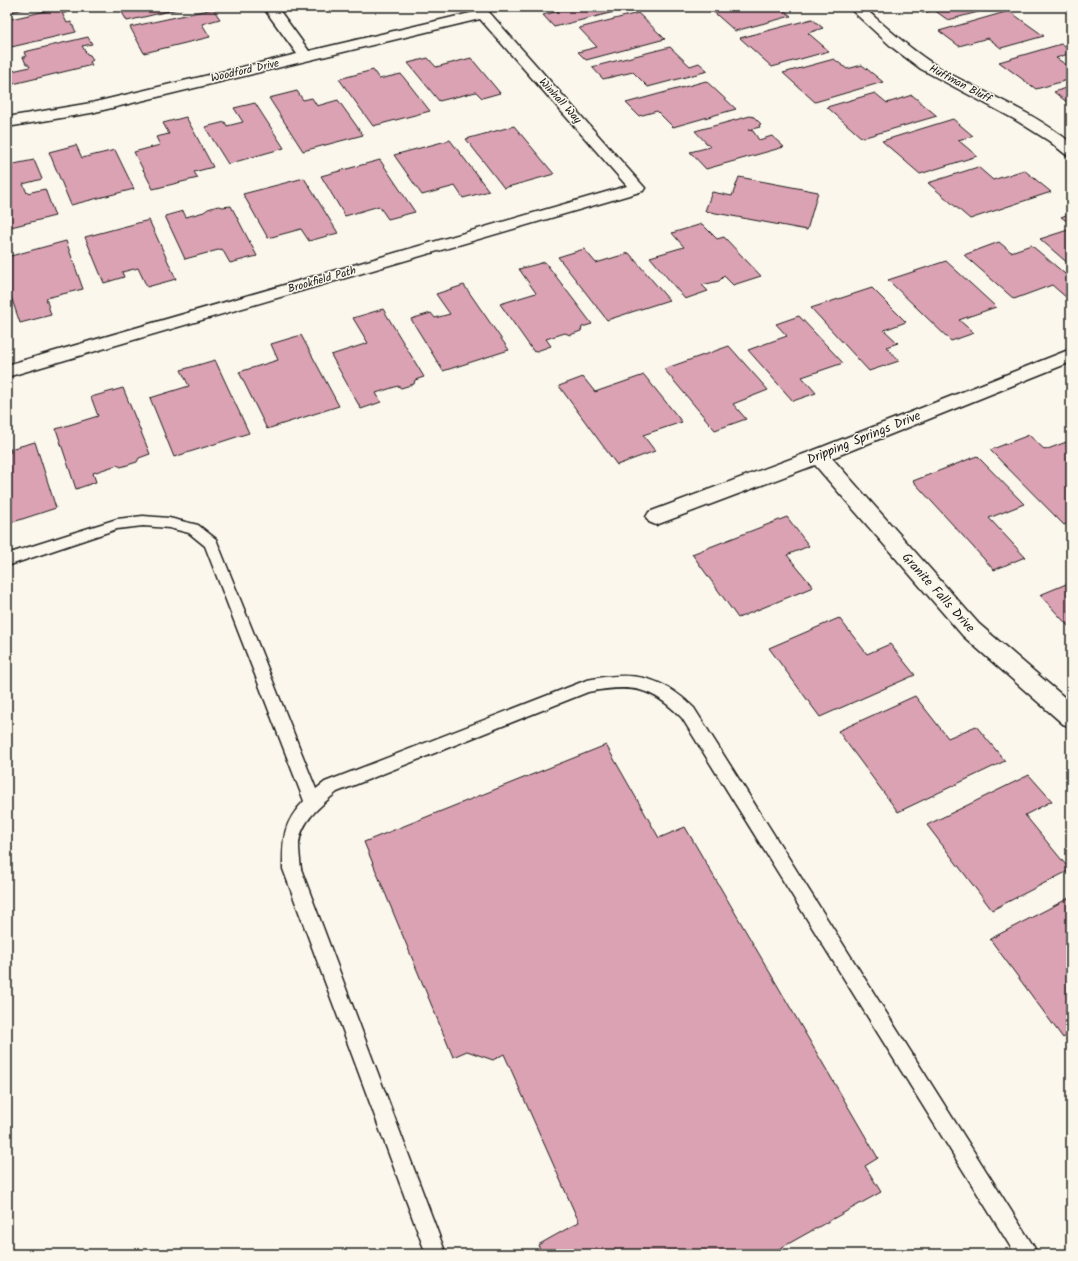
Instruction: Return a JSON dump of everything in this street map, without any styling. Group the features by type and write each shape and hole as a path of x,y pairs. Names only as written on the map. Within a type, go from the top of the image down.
{"street":[{"path":"270,7 305,56"},
{"name":"Huffman Bluff","path":"855,7 910,55 926,66 1029,122 1071,151"},
{"name":"Woodford Drive","path":"7,122 91,108 483,14"},
{"name":"Winhall Way","path":"483,14 637,188"},
{"name":"Brookfield Path","path":"7,371 637,188"},
{"name":"Dripping Springs Drive","path":"656,517 819,456 1071,356"},
{"name":"Granite Falls Drive","path":"819,456 971,630 1071,717"}],"lane":[{"path":"7,560 117,524 143,521 169,523 193,529 211,543 313,802"},
{"path":"436,1254 292,869 291,843 298,821 313,802 331,788 587,686 609,681 631,682 653,687 672,697 688,713 1027,1254"}],"building":[{"path":"7,7 32,7 7,13"},
{"path":"63,7 66,13 62,13 67,23 71,22 76,32 7,48 7,20"},
{"path":"119,7 186,7 127,21"},
{"path":"555,7 630,8 554,27 543,15 559,11"},
{"path":"708,7 780,7 791,16 735,31"},
{"path":"915,7 993,8 948,20 934,10 923,13"},
{"path":"213,9 220,19 202,24 210,37 144,53 130,27"},
{"path":"1009,11 1044,36 1001,48 988,38 959,46 939,31"},
{"path":"638,13 665,39 586,60 578,52 597,47 579,28"},
{"path":"812,19 823,28 808,33 829,51 772,67 740,38"},
{"path":"88,37 92,44 82,46 93,60 90,62 92,65 13,84 8,72 30,67 26,64 23,57 26,57 24,52"},
{"path":"1061,44 1071,51 1071,53 1056,58 1071,68 1071,79 1036,89 999,62"},
{"path":"670,47 690,66 699,63 708,71 648,87 633,72 603,79 592,67"},
{"path":"428,58 436,67 471,58 500,93 482,98 476,92 439,101 408,63"},
{"path":"834,59 847,69 862,65 883,82 815,102 783,73"},
{"path":"373,70 379,79 401,74 430,111 373,126 339,79"},
{"path":"706,81 736,109 673,127 657,111 639,116 626,103"},
{"path":"1071,86 1071,102 1068,103 1054,92"},
{"path":"297,91 303,100 312,98 317,106 338,100 363,135 303,151 269,98"},
{"path":"875,93 887,103 912,95 937,116 862,138 827,107"},
{"path":"255,103 284,148 228,164 205,127 225,122 227,126 243,122 234,108"},
{"path":"750,116 754,117 761,124 759,125 760,127 748,130 753,131 759,140 772,136 784,147 706,169 690,152 710,147 695,131"},
{"path":"186,117 213,167 194,172 198,178 153,189 134,152 160,145 156,137 169,134 163,123"},
{"path":"953,119 973,136 958,140 977,156 920,174 882,141"},
{"path":"514,126 554,174 504,188 466,139"},
{"path":"450,140 489,191 463,198 455,186 422,195 394,155"},
{"path":"76,145 82,158 115,150 134,189 71,205 49,152"},
{"path":"34,160 42,179 23,184 27,193 45,189 55,216 7,228 7,167 10,166 9,165"},
{"path":"380,160 415,212 388,219 379,206 345,216 321,176"},
{"path":"978,167 993,180 1024,170 1051,192 970,219 928,183"},
{"path":"739,177 818,192 807,230 705,211 712,192 732,196"},
{"path":"304,178 338,233 309,241 301,229 268,238 243,194"},
{"path":"218,206 231,206 257,256 230,263 222,249 185,259 165,216 183,211 186,217"},
{"path":"1071,213 1071,224 1061,217"},
{"path":"149,220 176,279 147,287 138,268 122,272 124,277 104,283 85,237"},
{"path":"702,224 717,239 724,237 761,276 733,285 724,276 719,281 702,285 708,291 685,299 650,257 684,247 672,233"},
{"path":"1071,229 1071,266 1040,239"},
{"path":"66,241 83,289 46,298 51,315 20,323 7,285 7,257"},
{"path":"999,242 1011,252 1031,245 1071,279 1071,296 1067,298 1052,285 1014,299 964,255"},
{"path":"584,249 596,263 629,253 669,300 607,320 558,257"},
{"path":"946,261 996,307 959,320 974,333 951,341 888,280"},
{"path":"545,262 592,324 582,327 581,331 570,335 565,333 546,339 551,346 534,352 500,304 536,293 519,269"},
{"path":"464,285 509,350 443,371 411,319 431,313 435,318 450,314 436,294"},
{"path":"872,288 906,322 884,330 898,343 886,347 899,361 869,371 811,308"},
{"path":"383,309 424,377 415,380 414,384 401,388 398,386 376,393 381,402 361,409 331,355 368,343 353,318"},
{"path":"799,316 843,363 802,377 816,393 793,401 748,350 787,336 776,324"},
{"path":"301,335 339,406 267,429 239,372 278,360 271,344"},
{"path":"729,346 768,390 733,404 746,419 715,430 664,369"},
{"path":"215,360 249,433 174,457 150,398 189,386 181,370"},
{"path":"644,375 682,422 643,435 655,451 617,465 559,386 583,377 595,392"},
{"path":"123,388 150,454 139,458 137,462 121,467 117,465 93,473 96,482 76,489 56,429 98,416 91,397"},
{"path":"1029,435 1045,450 1069,441 1071,443 1071,522 1064,525 990,450"},
{"path":"35,442 56,508 7,524 7,453 11,452 10,449"},
{"path":"977,456 1024,504 989,518 1025,557 994,570 913,481"},
{"path":"787,517 809,546 787,555 813,587 738,618 692,554"},
{"path":"1071,582 1071,629 1040,595"},
{"path":"839,618 867,654 890,644 915,675 820,717 769,648"},
{"path":"915,696 948,738 976,726 1005,761 898,812 838,731"},
{"path":"606,745 659,838 685,827 878,1158 865,1166 881,1192 770,1254 542,1254 538,1245 579,1222 504,1054 493,1060 467,1051 453,1057 364,842"},
{"path":"1029,775 1052,801 1025,815 1070,870 992,910 927,825"},
{"path":"1071,897 1071,1033 1063,1038 990,939"}]}
